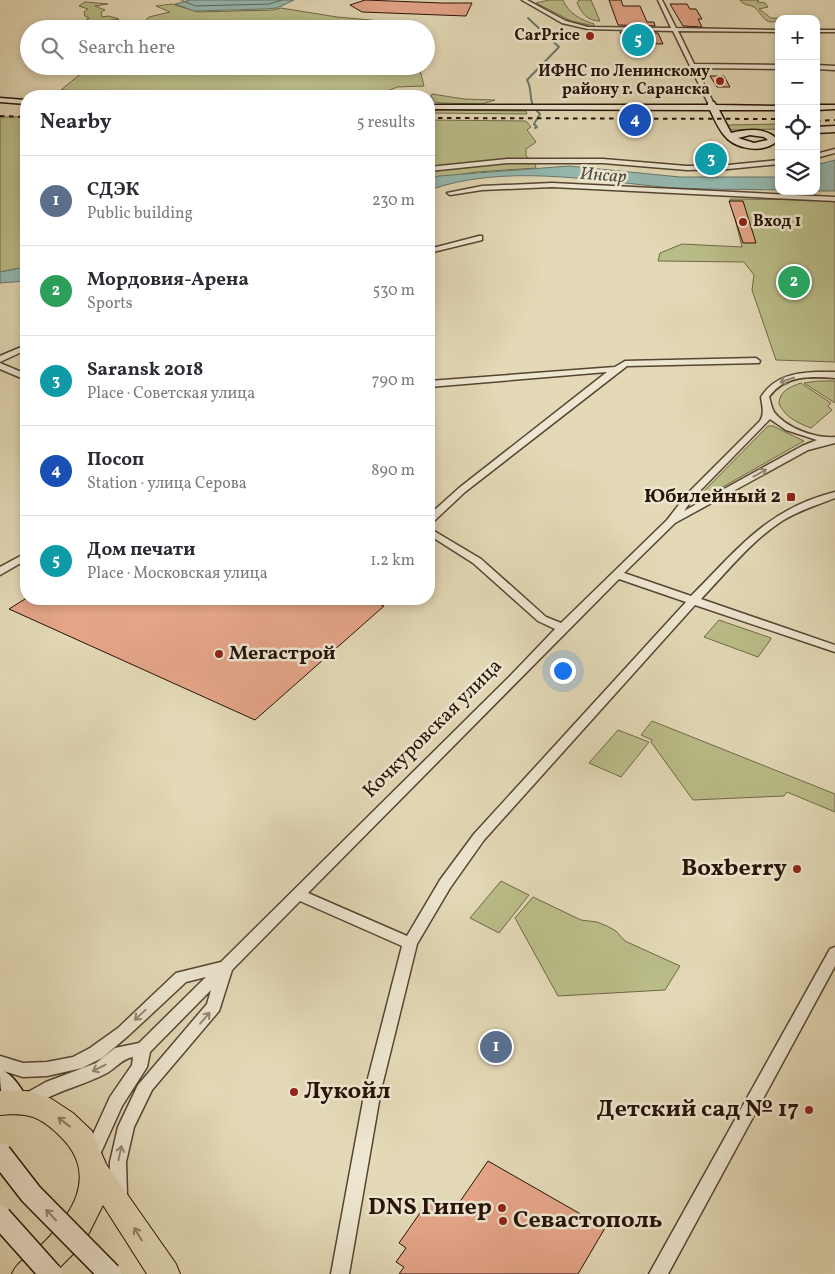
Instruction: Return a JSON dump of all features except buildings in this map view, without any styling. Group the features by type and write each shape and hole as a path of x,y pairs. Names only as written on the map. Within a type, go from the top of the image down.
{"main road":[{"path":"14,1102 42,1107 69,1125 80,1137 151,1256 166,1274"},
{"path":"27,1274 44,1264 74,1233 86,1212 93,1190 93,1161"}],"street":[{"path":"524,0 575,26 606,29 775,31"},
{"path":"660,0 727,134 745,144 768,144 775,140"},
{"path":"820,31 835,31"},
{"path":"693,66 775,67"},
{"path":"820,67 835,68"},
{"path":"0,100 20,102"},
{"path":"0,104 20,103"},
{"path":"435,106 712,106 775,108"},
{"path":"820,108 835,108"},
{"path":"724,129 767,135 775,139"},
{"path":"820,130 835,129"},
{"path":"733,139 734,136 748,132 775,131"},
{"path":"820,157 835,151"},
{"path":"820,157 835,155"},
{"path":"435,169 499,164 552,163 612,165 699,172 749,164 775,162"},
{"path":"450,193 482,188 552,185 810,198"},
{"path":"465,197 536,191 710,200 835,198"},
{"path":"435,249 478,238"},
{"path":"0,359 20,349"},
{"path":"435,515 462,490 625,364 756,361"},
{"path":"0,366 20,374"},
{"path":"435,384 617,369"},
{"path":"835,375 801,376 780,382 773,386 765,397 768,410 778,421 797,431 835,440"},
{"name":"Кочкуровская улица","path":"93,1161 116,1102 139,1067 143,1049 513,680 616,574 671,522 691,495 763,422 767,417 768,410"},
{"name":"Кочкуровская улица","path":"671,522 805,448 835,440"},
{"path":"340,1274 373,1090 389,1020 410,943 444,884 479,836 693,601 756,536 778,519 803,506 835,495"},
{"path":"435,535 477,561 542,619 562,628"},
{"path":"0,572 20,560"},
{"path":"616,574 835,649"},
{"path":"298,894 410,943"},
{"path":"658,1274 835,953"},
{"path":"118,1202 118,1162 126,1127 146,1085 214,1007 225,966"},
{"name":"Кочкуровская улица","path":"0,1063 23,1070 47,1069 76,1063 96,1053 123,1032 182,978 225,966"},
{"path":"0,1079 14,1102 102,1068 121,1053 143,1049"},
{"path":"0,1154 32,1194 110,1274"},
{"path":"0,1217 51,1274"}],"green space":[{"path":"549,0 563,0 572,12 594,24 594,26 571,21 536,3"},
{"path":"579,0 591,0 600,21 592,20 586,16 577,3"},
{"path":"740,0 759,0 757,2 765,3 768,7 759,9 771,18 775,18 775,21 767,21 754,7"},
{"path":"85,2 108,4 95,6 105,10 101,12 102,17 109,16 119,19 86,20 89,18 85,16 84,12 88,9 79,6"},
{"path":"172,4 198,12 273,10 281,8 370,20 146,20 149,17 170,12 156,6"},
{"path":"79,75 421,75 424,86 397,87 391,90 61,90"},
{"path":"435,94 464,99 495,100 482,104 435,102"},
{"path":"435,110 526,111 527,114 435,113"},
{"path":"0,117 20,117 20,268 0,272"},
{"path":"435,120 526,121 531,127 527,130 536,142 526,149 526,156 535,163 536,168 476,172 435,178"},
{"path":"775,124 775,129 731,130 728,125"},
{"path":"730,199 835,200 835,362 776,360 752,290 754,275 744,262 658,261 660,253 682,244 742,247"},
{"path":"835,381 835,403 804,383"},
{"path":"801,383 831,403 828,406 832,410 811,428 789,416 779,404 783,393"},
{"path":"768,426 773,426 804,441 705,497 700,495"},
{"path":"719,620 771,639 758,657 704,637"},
{"path":"652,721 835,794 835,812 787,792 784,796 693,800 651,742 652,740 641,735"},
{"path":"618,730 649,742 621,777 589,763"},
{"path":"501,881 529,895 499,933 470,918"},
{"path":"533,897 581,920 597,922 607,926 616,931 625,941 680,966 665,990 558,996 515,918"}],"water":[{"path":"190,0 294,0 277,8 264,9 194,11 175,4"},
{"path":"835,160 835,191 820,191 820,164"},
{"name":"Инсар","path":"569,166 680,177 775,177 775,190 678,188 546,176 487,178 457,182 435,188 435,177"},
{"path":"20,268 20,281 0,283 0,272"}],"waterway":[{"path":"528,18 559,47 527,80 533,105 540,114 534,124 537,127 535,128"}],"railway":[{"path":"0,116 20,117"},
{"path":"435,118 775,119"},
{"path":"820,121 835,120"}],"place":[{"name":"CarPrice","path":"590,36"},
{"name":"Дом печати","path":"638,40"},
{"name":"ИФНС по Ленинскому району г. Саранска","path":"720,81"},
{"name":"Посоп","path":"635,120"},
{"name":"Saransk 2018","path":"711,159"},
{"name":"Вход 1","path":"743,222"},
{"name":"Мордовия-Арена","path":"794,282"},
{"name":"Юбилейный 2","path":"791,497"},
{"name":"Мегастрой","path":"219,654"},
{"name":"Boxberry","path":"797,869"},
{"name":"СДЭК","path":"496,1047"},
{"name":"Лукойл","path":"294,1092"},
{"name":"Детский сад № 17","path":"809,1110"},
{"name":"DNS Гипер","path":"502,1208"},
{"name":"Севастополь","path":"503,1221"}]}
